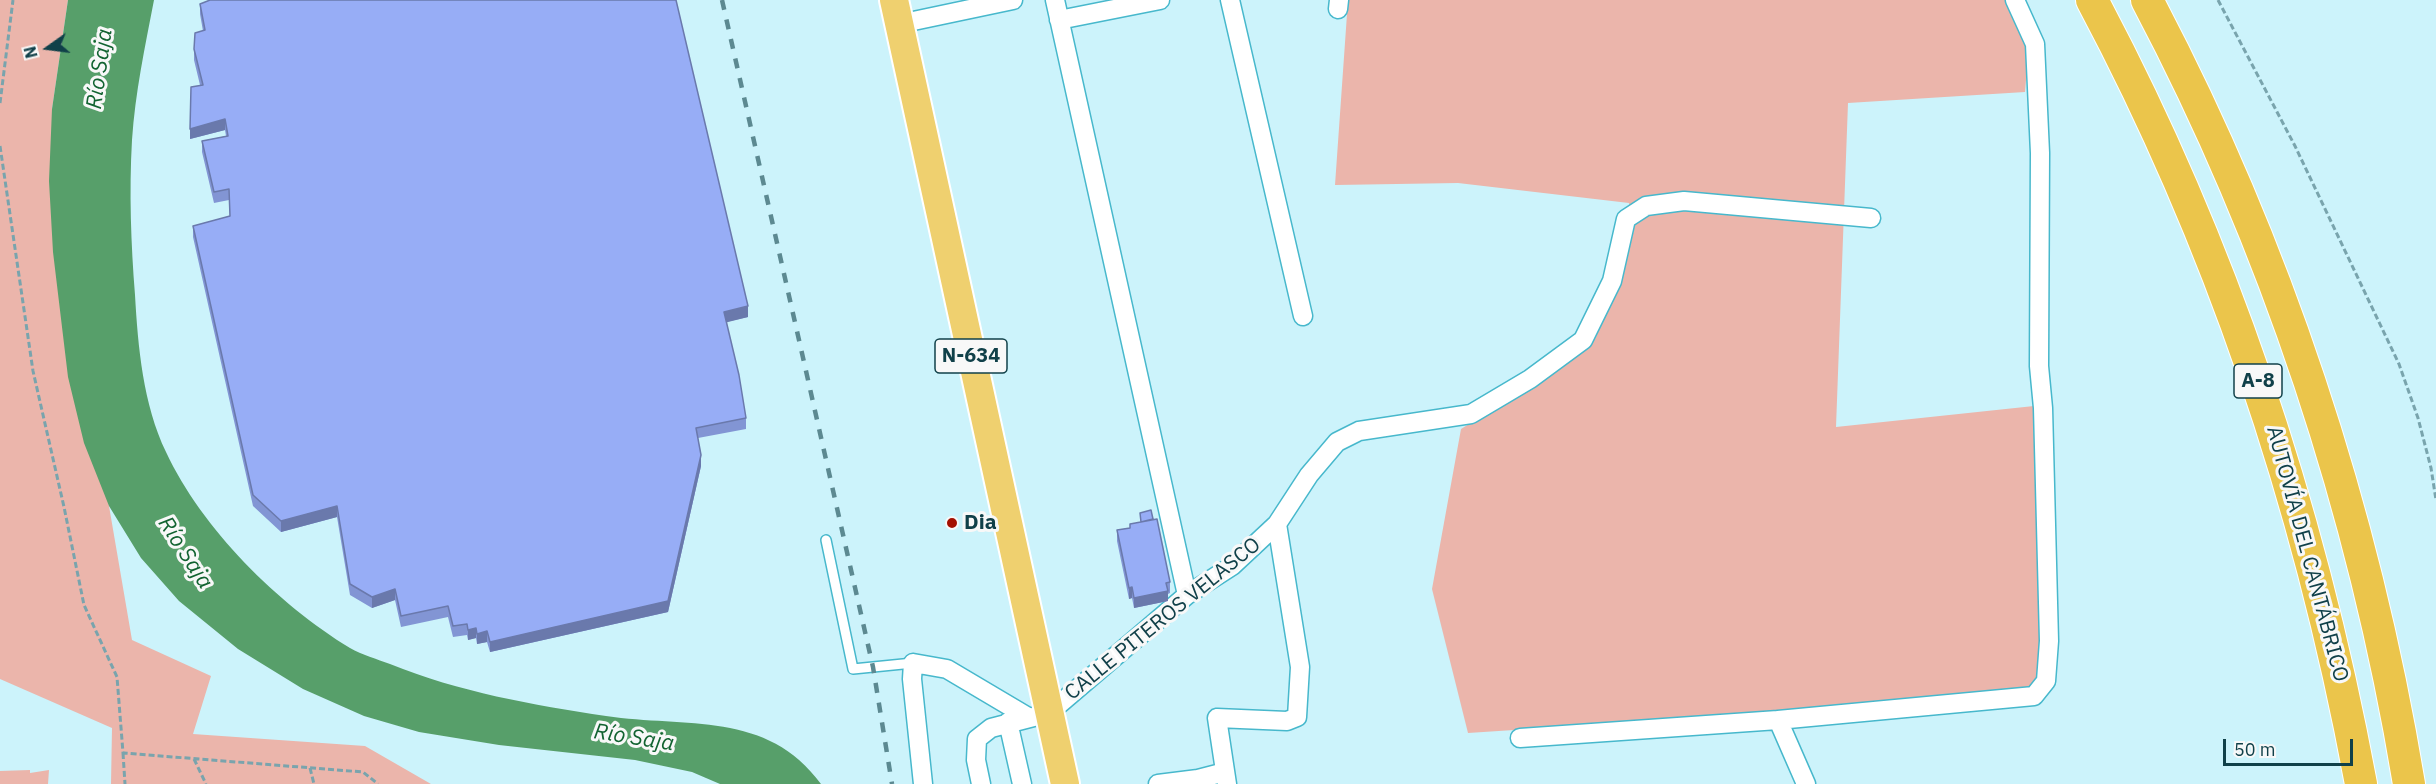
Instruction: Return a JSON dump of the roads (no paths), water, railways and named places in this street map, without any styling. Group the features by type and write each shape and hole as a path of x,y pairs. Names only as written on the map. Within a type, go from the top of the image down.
{"highway":[{"name":"AUTOVÍA DEL CANTÁBRICO","path":"2092,0 2155,124 2188,200 2260,389 2292,488 2317,579 2343,691 2361,784"},
{"name":"A-8","path":"2147,0 2229,174 2309,379 2340,478 2370,591 2392,687 2409,784"},
{"name":"N-634","path":"896,12 1038,715 1065,784"}],"street":[{"path":"896,12 1013,0"},
{"path":"1054,0 1187,595"},
{"path":"1059,20 1160,0"},
{"path":"1230,0 1303,316"},
{"path":"1520,738 1778,720 2034,696 2046,681 2049,641 2043,408 2039,366 2040,153 2035,44 2015,0"},
{"name":"CALLE PITEROS VELASCO","path":"1038,715 1187,595 1232,566 1277,524 1309,475 1337,442 1359,431 1471,414 1530,379 1583,340 1612,281 1626,219 1646,206 1684,201 1871,218"},
{"path":"1158,784 1226,778 1217,718 1287,721 1297,717 1300,667 1277,524"},
{"path":"923,784 912,679 913,663 947,669 1038,715"},
{"path":"981,784 976,760 977,739 990,728 1038,715"},
{"path":"1778,720 1806,784"},
{"path":"1008,722 1022,784"}],"lane":[{"path":"826,540 853,669 913,663"}],"water":[{"name":"Río Saja","path":"68,0 154,0 138,87 131,159 132,257 143,375 158,434 181,481 221,536 244,562 296,610 350,648 365,655 469,690 524,702 606,716 695,723 750,733 776,744 800,760 821,784 720,784 692,772 635,760 499,745 419,732 364,716 303,689 238,649 179,601 141,558 109,506 84,443 68,377 53,252 49,181 52,109"}],"railway":[{"path":"722,0 873,667 892,784"}],"place":[{"name":"Dia","path":"952,523"}]}
